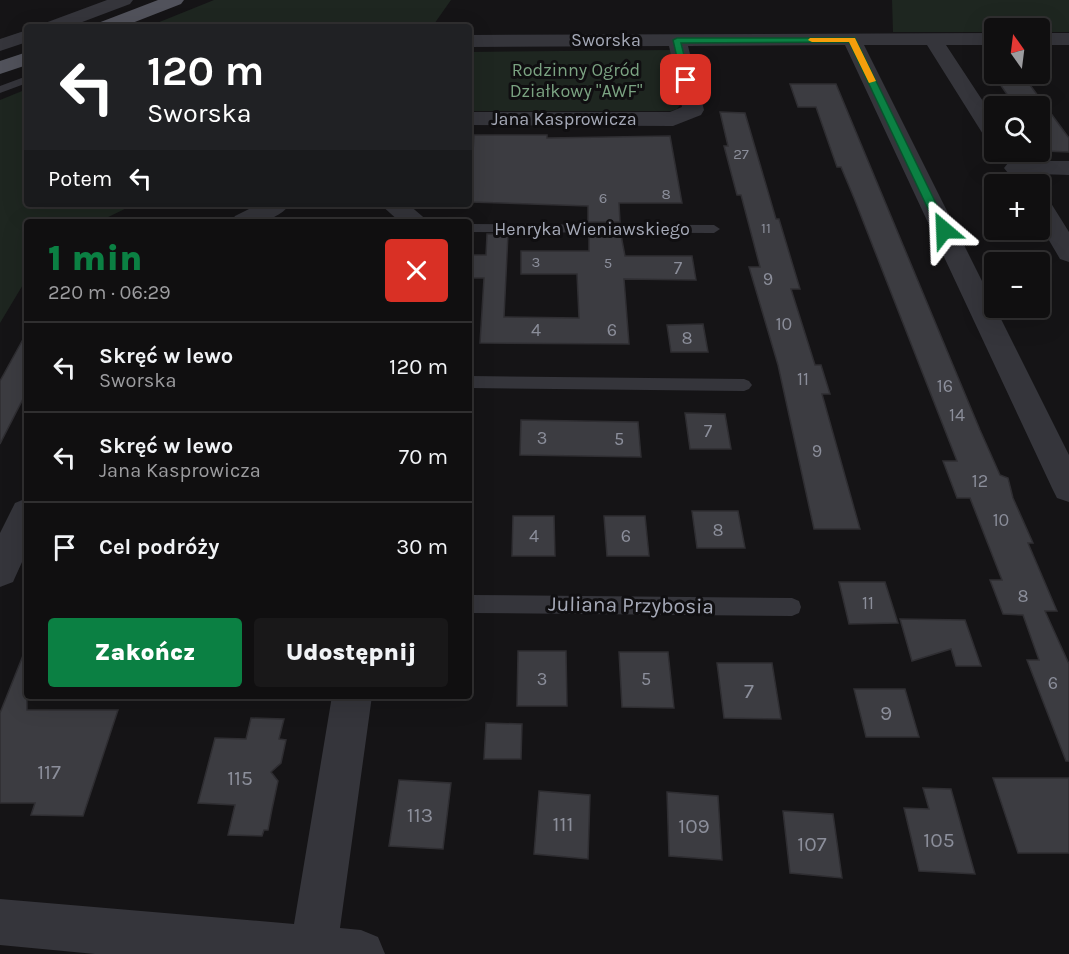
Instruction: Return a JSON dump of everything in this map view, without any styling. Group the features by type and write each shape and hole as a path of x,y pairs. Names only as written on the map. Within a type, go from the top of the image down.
{"main road":[{"path":"113,24 175,0"},
{"path":"0,68 24,58"}],"street":[{"path":"60,24 124,0"},
{"path":"0,45 24,37"},
{"name":"Sworska","path":"472,41 984,39"},
{"path":"1050,39 1069,39"},
{"name":"Jana Kasprowicza","path":"472,119 673,119 693,110 677,40"},
{"path":"852,40 1069,488"},
{"path":"933,40 984,119"},
{"path":"1016,168 1069,168"},
{"path":"250,219 272,207"},
{"path":"396,207 412,219"},
{"path":"1050,222 1069,253"},
{"path":"0,571 24,519"},
{"path":"313,951 352,699"},
{"path":"0,922 361,954"}],"lane":[{"path":"0,90 24,80"},
{"name":"Henryka Wieniawskiego","path":"472,228 714,229"},
{"path":"472,382 744,385"},
{"name":"Juliana Przybosia","path":"472,604 792,607"}],"green space":[{"path":"214,0 451,0 434,24 154,24"},
{"path":"892,0 1069,0 1069,32 1050,32 1050,18 984,18 984,32 893,32"},
{"name":"Rodzinny Ogród Działkowy \"AWF\"","path":"672,50 682,102 677,109 671,111 472,111 472,52"},
{"path":"24,90 24,207 129,207 104,219 24,219 24,283 0,323 0,100"}],"building":[{"path":"790,84 836,84 980,430 1000,475 1008,478 1013,498 1033,543 1028,543 1057,611 1045,611 1069,664 1069,761 1066,761 1027,660 1039,660 1023,615 1003,614 990,580 1002,580 970,498 957,498 943,461 957,461 854,198 841,167 837,167 816,107 798,107"},
{"path":"1000,84 1029,84 1038,96 1008,96"},
{"path":"720,112 745,113 776,219 779,219 800,289 791,289 815,365 821,365 830,394 822,394 860,529 814,529 778,365 749,267 760,267 741,195 737,195 724,146 728,146"},
{"path":"1050,112 1069,138 1069,152 1050,151"},
{"path":"474,135 547,135 547,138 670,136 682,203 619,203 620,222 588,222 588,206 472,202"},
{"path":"487,234 508,234 504,317 579,318 577,274 521,274 521,251 589,251 589,235 621,235 625,256 692,256 696,280 624,279 629,344 480,343 484,278 472,278 472,255 486,255"},
{"path":"703,324 708,352 671,352 667,325"},
{"path":"24,337 24,397 0,444 0,381"},
{"path":"685,413 725,414 731,449 690,449"},
{"path":"521,420 638,422 641,457 520,455"},
{"path":"692,511 738,511 745,548 697,548"},
{"path":"513,516 554,516 555,556 512,556"},
{"path":"604,516 645,516 649,556 607,556"},
{"path":"839,582 885,582 898,623 849,624"},
{"path":"900,619 965,620 981,666 956,666 951,649 912,661"},
{"path":"518,651 566,651 567,706 517,706"},
{"path":"619,652 668,652 674,708 622,707"},
{"path":"24,653 24,699 27,699 27,710 118,710 83,816 31,815 35,803 0,803 0,713"},
{"path":"717,663 772,663 781,719 724,718"},
{"path":"854,689 905,689 919,737 866,737"},
{"path":"251,718 284,719 279,739 286,740 281,763 271,772 278,781 268,830 264,830 262,836 228,835 235,805 198,803 215,738 246,739"},
{"path":"486,723 522,724 521,759 484,759"},
{"path":"993,778 1069,778 1069,853 1018,853"},
{"path":"399,780 451,783 443,849 389,846"},
{"path":"923,788 951,789 975,874 919,871 904,808 929,809"},
{"path":"539,791 590,795 588,859 534,854"},
{"path":"667,792 718,796 722,860 669,856"},
{"path":"783,811 833,814 842,878 790,873"}],"slow traffic":[{"path":"812,40 852,40 872,81"}],"route":[{"path":"686,80 677,40 852,40 944,230"}]}
